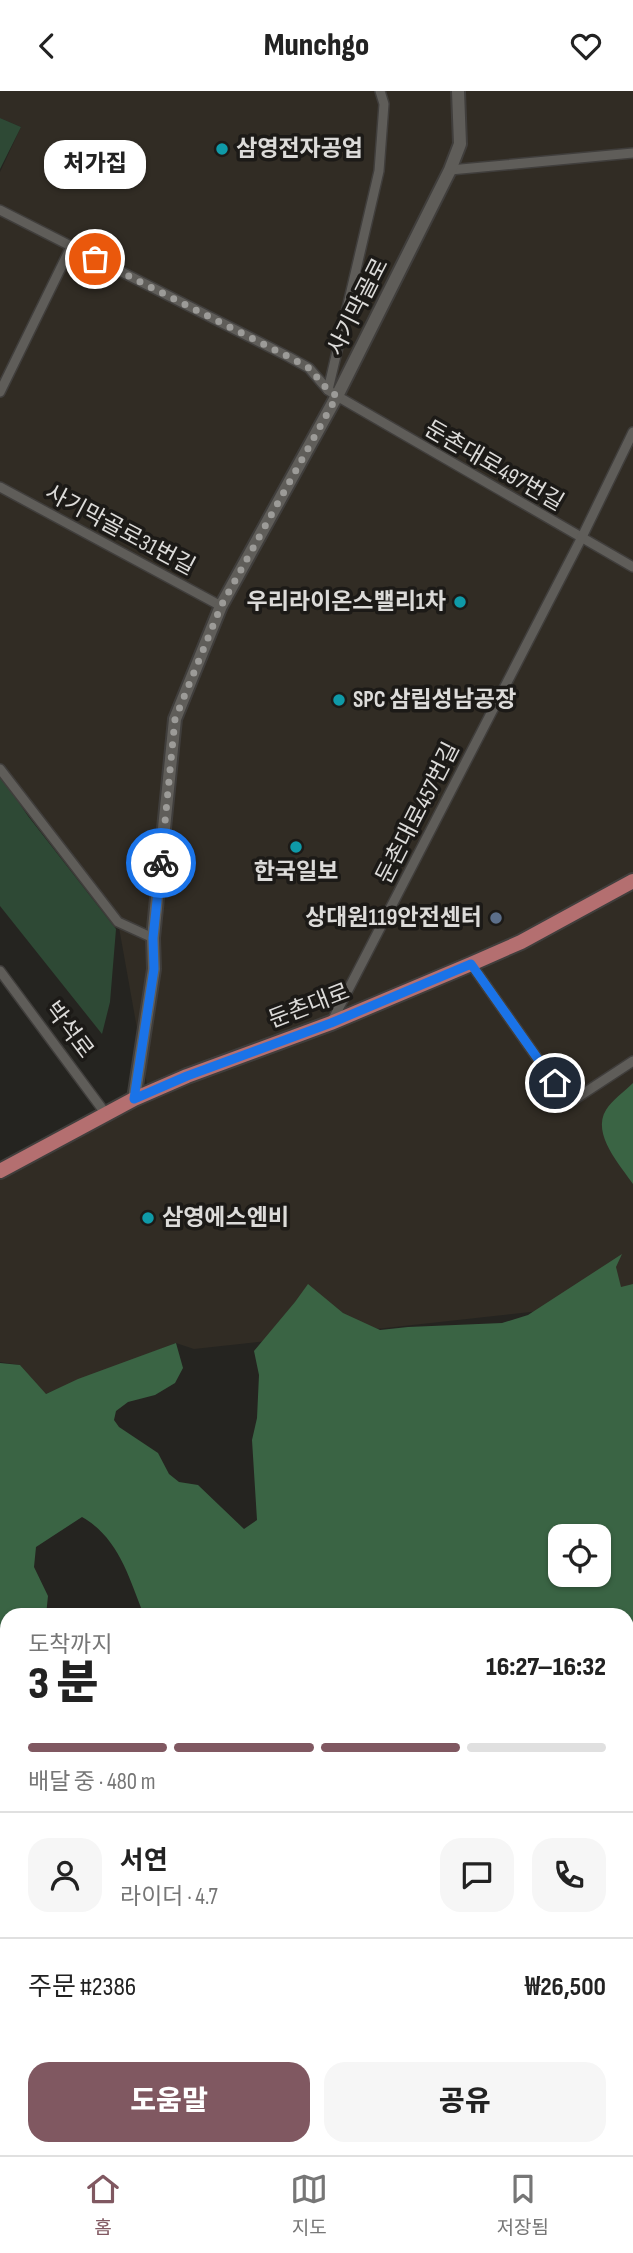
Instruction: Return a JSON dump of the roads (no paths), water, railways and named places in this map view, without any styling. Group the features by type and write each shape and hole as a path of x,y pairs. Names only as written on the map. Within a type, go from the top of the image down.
{"main road":[{"name":"둔촌대로","path":"0,1171 134,1099 187,1076 331,1023 471,964 520,942 633,881"}],"street":[{"path":"332,393 379,171 384,104 380,91"},
{"name":"사기막골로","path":"134,1099 154,969 153,938 175,719 221,606 450,170 460,144 458,91"},
{"path":"450,170 633,153"},
{"name":"둔촌대로497번길","path":"0,210 309,368 332,393 633,567"},
{"path":"0,393 71,247"},
{"name":"둔촌대로457번길","path":"331,1023 581,539 633,432"},
{"name":"사기막골로31번길","path":"0,487 221,606"},
{"path":"0,769 118,922 153,938"},
{"path":"471,964 569,1103 633,1061"},
{"name":"박석로","path":"0,971 106,1114"}],"place":[{"name":"삼영전자공업","path":"222,149"},
{"name":"처가집","path":"95,259"},
{"name":"우리라이온스밸리1차","path":"460,602"},
{"name":"SPC 삼립성남공장","path":"339,700"},
{"name":"한국일보","path":"296,847"},
{"name":"상대원119안전센터","path":"496,918"},
{"name":"삼영에스엔비","path":"148,1218"}]}
